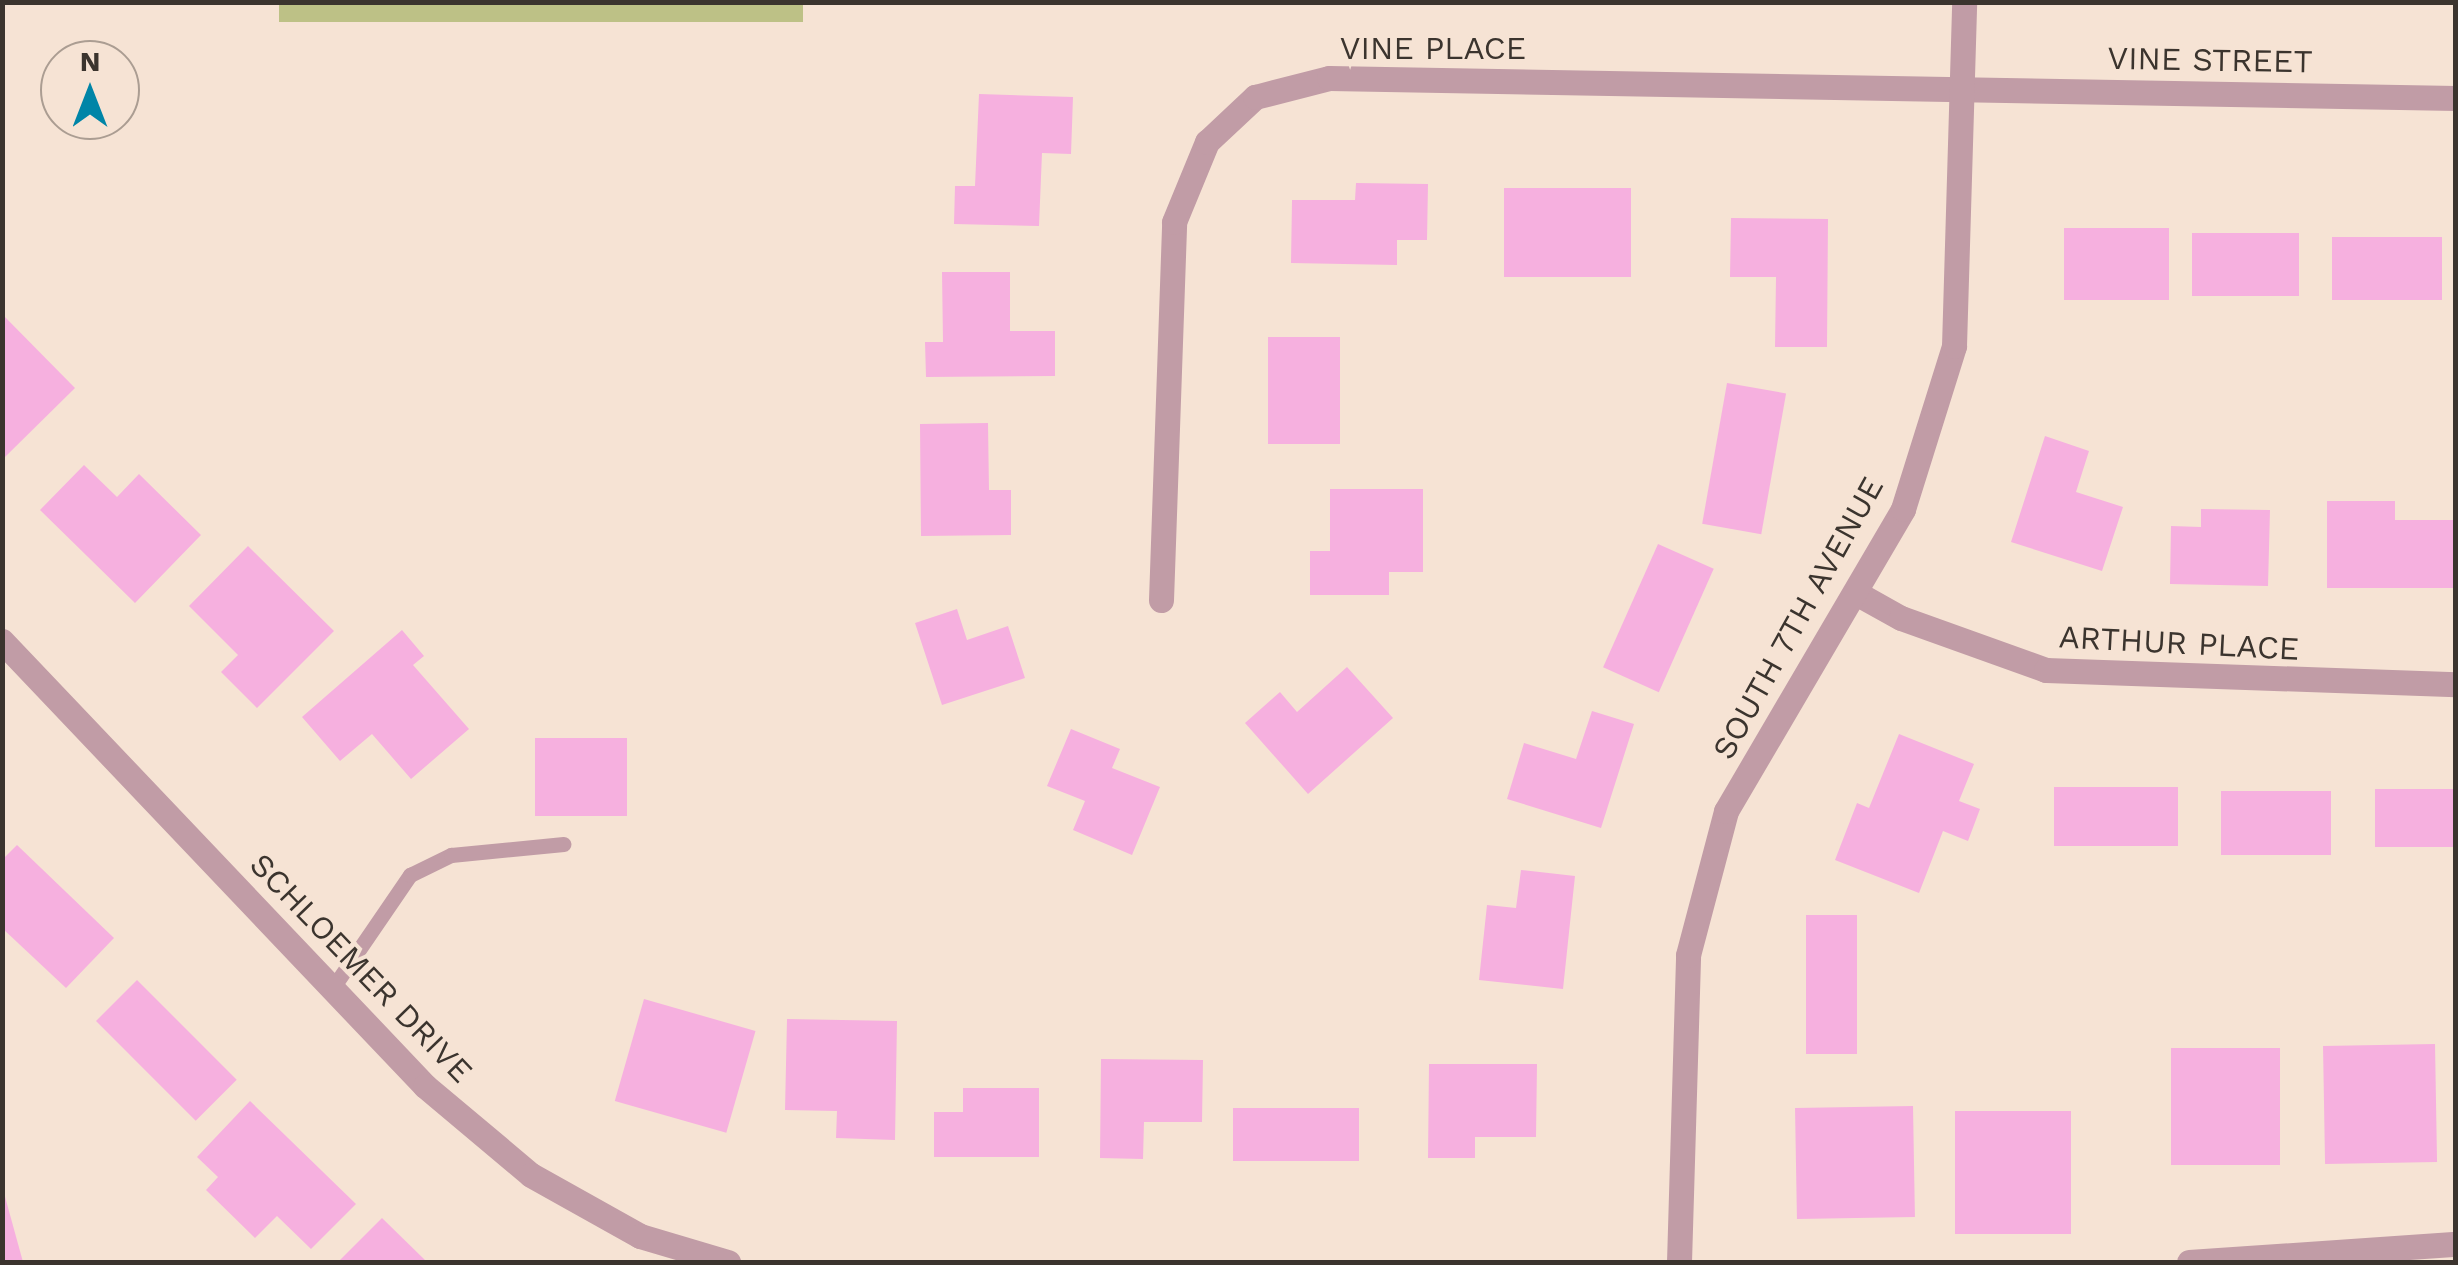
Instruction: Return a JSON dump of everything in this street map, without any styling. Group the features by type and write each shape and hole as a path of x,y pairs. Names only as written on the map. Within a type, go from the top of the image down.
{"street":[{"name":"SOUTH 7TH AVENUE","path":"1678,1262 1688,955 1726,811 1903,508 1954,346 1964,2"},
{"name":"VINE PLACE","path":"1161,600 1174,222 1207,142 1255,97 1329,78 1963,87"},
{"name":"VINE STREET","path":"1963,87 2456,98"},
{"name":"ARTHUR PLACE","path":"1856,592 1901,618 2046,670 2456,684"},
{"name":"SCHLOEMER DRIVE","path":"2,641 425,1086 531,1175 640,1236 728,1262"},
{"path":"2189,1262 2456,1244"}],"lane":[{"path":"334,986 410,875 451,854 563,844"}],"green space":[{"path":"279,3 803,3 803,22 279,22"}],"building":[{"path":"979,94 1073,97 1071,154 1042,153 1039,226 954,224 955,186 975,186"},
{"path":"1356,183 1428,184 1427,240 1397,240 1397,265 1291,263 1292,200 1355,200"},
{"path":"1504,188 1631,188 1631,277 1504,277"},
{"path":"1731,218 1828,219 1827,347 1775,347 1776,277 1730,277"},
{"path":"2064,228 2169,228 2169,300 2064,300"},
{"path":"2192,233 2299,233 2299,296 2192,296"},
{"path":"2332,237 2442,237 2442,300 2332,300"},
{"path":"942,272 1010,272 1010,331 1055,331 1055,376 926,377 925,342 943,342"},
{"path":"2,314 75,388 5,457 2,455"},
{"path":"1268,337 1340,337 1340,444 1268,444"},
{"path":"1727,383 1786,393 1761,534 1702,524"},
{"path":"988,423 989,490 1011,490 1011,535 921,536 920,424"},
{"path":"2045,436 2089,451 2076,492 2123,507 2102,571 2011,542"},
{"path":"84,465 117,497 139,474 201,535 135,603 40,510"},
{"path":"1330,489 1423,489 1423,572 1389,572 1389,595 1310,595 1310,551 1330,551"},
{"path":"2327,501 2395,501 2395,520 2456,520 2456,588 2327,588"},
{"path":"2201,509 2270,510 2268,586 2170,584 2171,526 2201,527"},
{"path":"1658,544 1714,569 1659,692 1603,667"},
{"path":"248,546 334,631 257,708 221,672 238,655 189,606"},
{"path":"957,609 967,640 1008,626 1025,678 942,705 915,623"},
{"path":"402,630 424,656 413,665 469,729 411,779 372,734 340,761 302,717"},
{"path":"1347,667 1393,718 1308,794 1245,723 1280,692 1297,712"},
{"path":"1592,711 1634,724 1601,828 1507,799 1524,743 1576,759"},
{"path":"1071,729 1120,749 1112,768 1160,787 1132,855 1073,830 1085,801 1047,786"},
{"path":"1899,734 1974,764 1959,801 1980,809 1968,841 1943,831 1919,893 1835,860 1857,803 1869,808"},
{"path":"535,738 627,738 627,816 535,816"},
{"path":"2054,787 2178,787 2178,846 2054,846"},
{"path":"2375,789 2456,789 2456,847 2375,847"},
{"path":"2221,791 2331,791 2331,855 2221,855"},
{"path":"17,845 114,938 66,988 2,928 2,860"},
{"path":"1521,870 1575,876 1563,989 1479,980 1487,905 1516,908"},
{"path":"1806,915 1857,915 1857,1054 1806,1054"},
{"path":"137,980 237,1080 196,1121 96,1021"},
{"path":"644,999 756,1031 726,1133 615,1101"},
{"path":"787,1019 897,1021 895,1140 836,1138 837,1111 785,1110"},
{"path":"2435,1044 2437,1162 2325,1164 2323,1046"},
{"path":"2171,1048 2280,1048 2280,1165 2171,1165"},
{"path":"1101,1059 1203,1060 1202,1122 1144,1122 1143,1159 1100,1158"},
{"path":"1429,1064 1537,1064 1536,1137 1475,1137 1475,1158 1428,1158"},
{"path":"963,1088 1039,1088 1039,1157 934,1157 934,1112 963,1112"},
{"path":"250,1101 356,1204 311,1249 277,1216 255,1238 206,1190 218,1177 197,1157"},
{"path":"1913,1106 1915,1217 1797,1219 1795,1108"},
{"path":"1233,1108 1359,1108 1359,1161 1233,1161"},
{"path":"1955,1111 2071,1111 2071,1234 1955,1234"},
{"path":"4,1193 23,1262 2,1262"},
{"path":"382,1218 427,1262 338,1262"}]}
